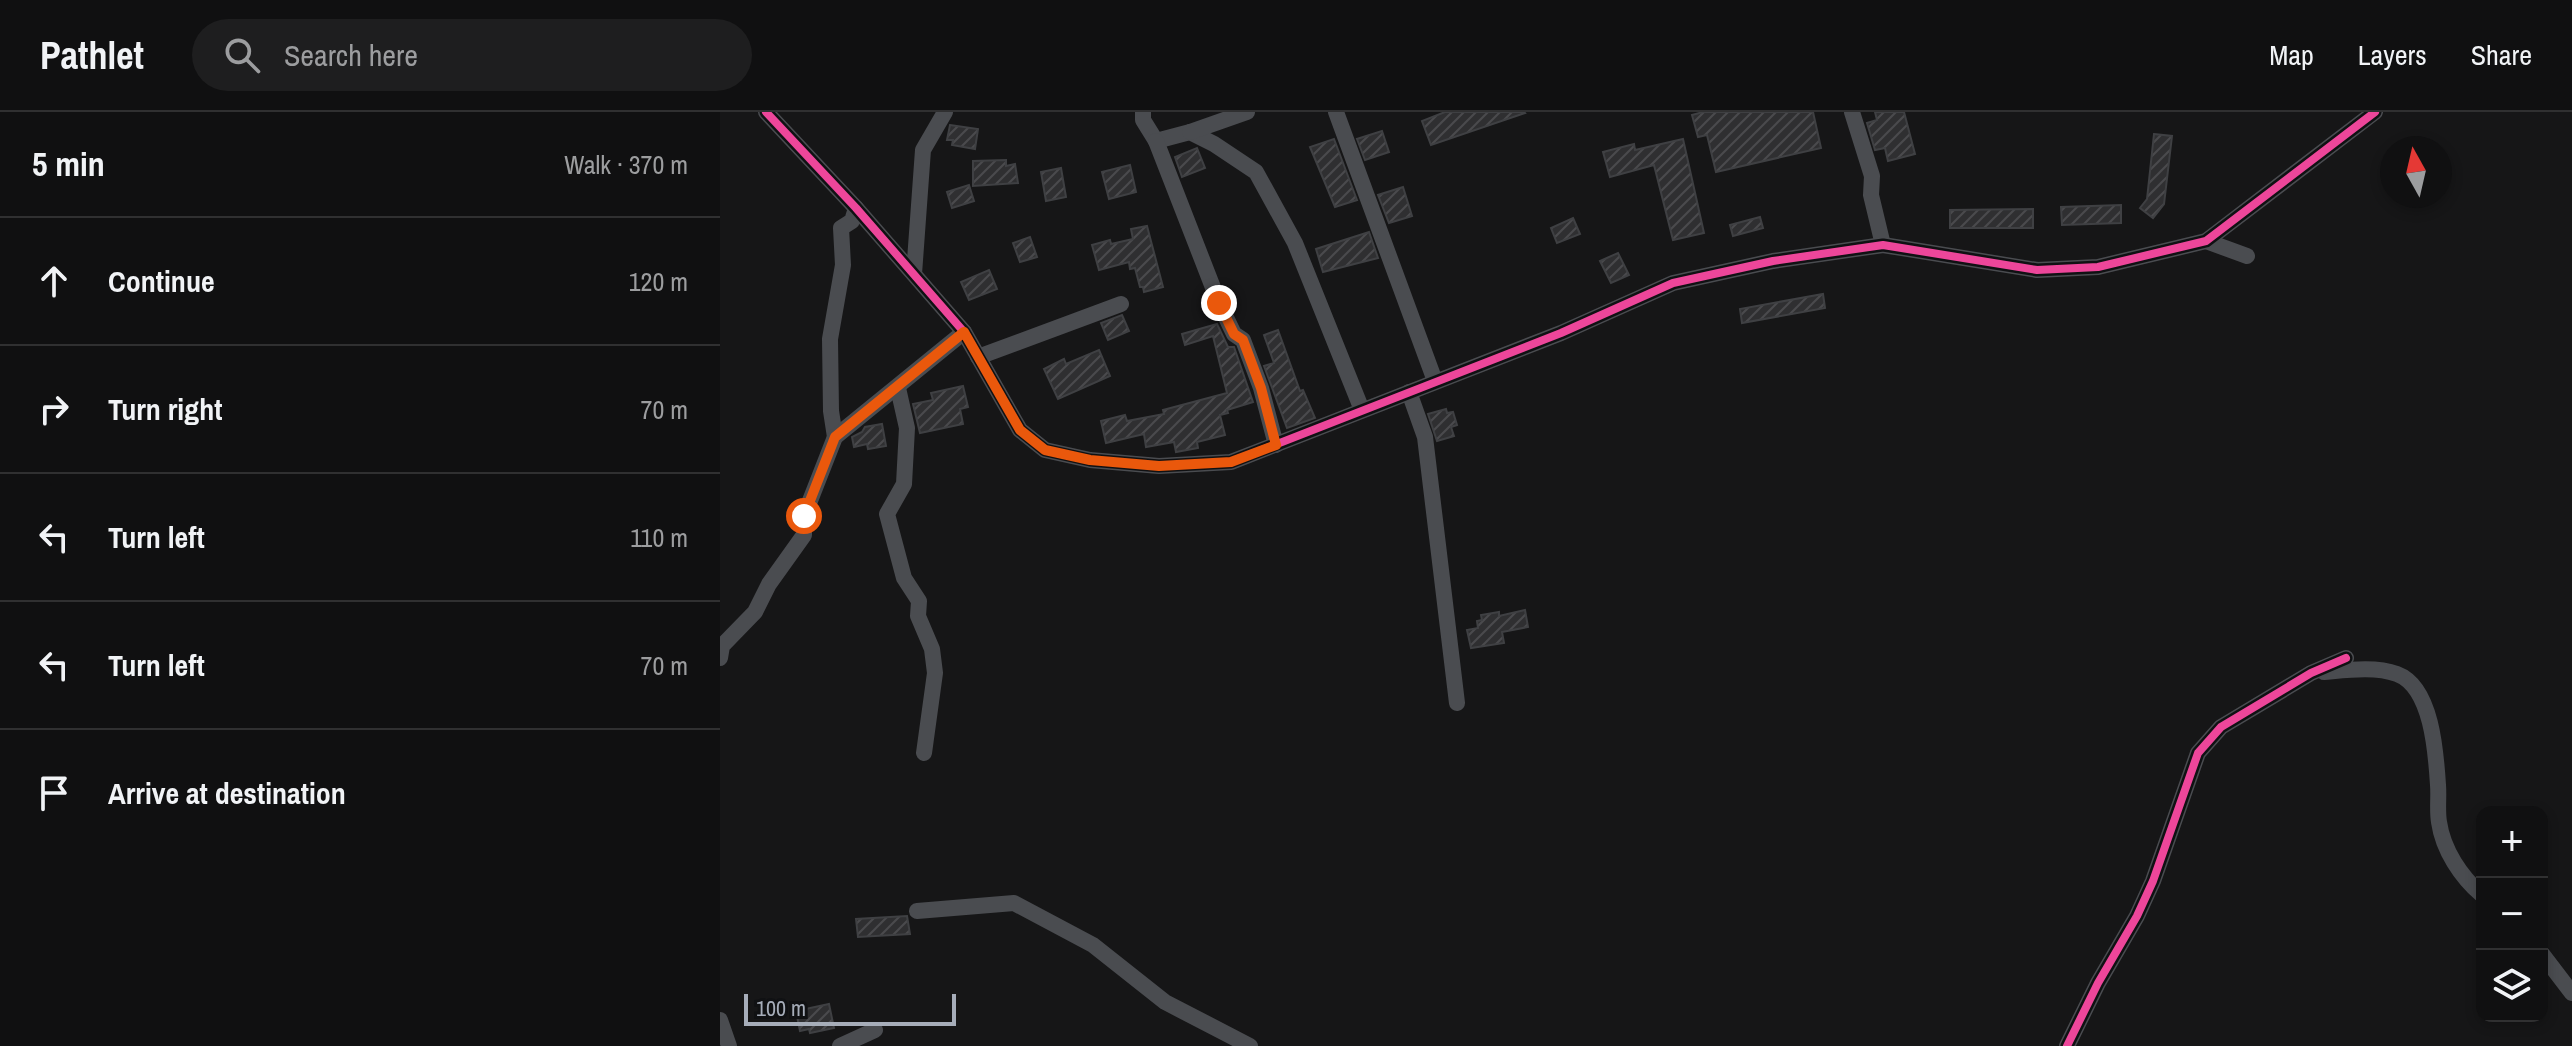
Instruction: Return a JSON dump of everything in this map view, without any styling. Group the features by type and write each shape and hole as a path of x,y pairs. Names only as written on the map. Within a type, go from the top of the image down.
{"street":[{"path":"766,112 856,208 964,332 1020,430 1045,450 1090,460 1159,466 1231,462 1561,333 1673,283 1773,261 1883,245 2037,270 2098,267 2206,241 2375,112"},
{"path":"914,274 923,150 945,112"},
{"path":"1143,112 1143,120 1156,141 1219,303 1234,334 1243,340 1261,388 1276,445"},
{"path":"1156,141 1247,112"},
{"path":"1336,112 1435,381"},
{"path":"1852,112 1872,176 1871,195 1883,245"},
{"path":"1190,132 1256,172 1295,243 1362,410"},
{"path":"720,658 722,646 755,612 777,572 804,535 804,516 835,437 831,411 830,339 843,265 841,228 852,221 856,208"},
{"path":"2206,241 2247,256"},
{"path":"978,357 1121,304"},
{"path":"835,437 964,332"},
{"path":"898,388 907,428 904,484 887,514 904,578 919,601 918,616 932,649 935,673 924,753"},
{"path":"1409,392 1425,437 1457,703"},
{"path":"2067,1046 2098,983 2137,916 2165,850 2198,753 2221,727 2311,673 2346,658"},
{"path":"2311,673 2362,669 2397,674 2413,684 2426,704 2438,785 2439,823 2450,858 2476,888"},
{"path":"917,911 1014,903 1093,945 1165,1002 1250,1046"},
{"path":"2548,962 2572,993"},
{"path":"720,1020 729,1046"},
{"path":"840,1046 875,1030"}],"building":[{"path":"1445,112 1525,113 1431,145 1422,121"},
{"path":"1703,112 1813,112 1821,148 1716,172 1707,135 1698,137 1692,115"},
{"path":"1875,112 1904,112 1915,154 1888,161 1885,148 1875,150 1867,123 1877,120"},
{"path":"950,125 978,129 975,149 952,145 953,140 947,140"},
{"path":"1382,131 1389,152 1365,160 1357,139"},
{"path":"2154,134 2172,136 2164,204 2153,218 2140,208 2147,199"},
{"path":"1334,139 1357,200 1335,207 1310,147"},
{"path":"1683,139 1704,233 1673,240 1654,165 1610,177 1603,152 1634,144 1635,150"},
{"path":"1197,148 1205,168 1182,177 1175,157"},
{"path":"1006,160 1006,166 1015,164 1018,183 973,186 973,161"},
{"path":"1130,165 1136,192 1109,199 1102,172"},
{"path":"1061,168 1066,197 1046,201 1041,172"},
{"path":"969,185 974,201 952,208 947,192"},
{"path":"1403,187 1412,216 1389,223 1378,195"},
{"path":"2121,205 2121,223 2062,225 2061,207"},
{"path":"2033,209 2033,228 1950,228 1950,210"},
{"path":"1760,217 1763,228 1733,236 1730,225"},
{"path":"1573,218 1580,234 1557,243 1551,228"},
{"path":"1147,226 1163,287 1144,292 1135,268 1130,269 1129,262 1099,270 1092,245 1133,239 1131,229"},
{"path":"1369,232 1378,258 1323,272 1316,249"},
{"path":"1030,237 1037,257 1020,262 1013,243"},
{"path":"1618,253 1629,275 1611,283 1600,261"},
{"path":"989,270 997,289 969,300 961,282"},
{"path":"1823,294 1825,308 1742,323 1740,309"},
{"path":"1122,315 1129,331 1108,340 1101,323"},
{"path":"1217,324 1228,347 1234,347 1253,402 1220,415 1225,435 1197,442 1198,448 1176,452 1174,442 1146,447 1144,434 1106,443 1101,421 1125,415 1127,421 1164,414 1163,410 1227,393 1213,336 1185,345 1182,334"},
{"path":"1278,330 1300,391 1303,390 1315,418 1287,428 1264,366 1274,363 1264,335"},
{"path":"1099,350 1110,376 1058,399 1044,369 1064,359 1066,364"},
{"path":"963,386 968,407 960,409 963,424 920,433 913,404 933,400 931,393"},
{"path":"1446,409 1447,413 1453,412 1457,425 1451,427 1454,436 1437,441 1428,414"},
{"path":"882,424 886,446 868,449 867,444 854,447 852,437 865,427"},
{"path":"1525,610 1528,627 1502,632 1504,643 1471,648 1467,630 1478,628 1477,621 1482,620 1481,615 1499,612 1499,616"},
{"path":"907,916 910,934 858,937 856,919"},
{"path":"829,1004 834,1028 810,1033 809,1029 800,1031 796,1011"}],"cycle path":[{"path":"766,112 856,208 964,332 1020,430 1045,450 1090,460 1159,466 1231,462 1561,333 1673,283 1773,261 1883,245 2037,270 2098,267 2206,241 2375,112"},
{"path":"2067,1046 2153,881 2198,753 2221,727 2311,673 2346,658"}],"route":[{"path":"804,516 835,437 964,332 1020,430 1045,450 1090,460 1159,466 1231,462 1276,445 1261,388 1243,340 1234,334 1219,303"}]}
